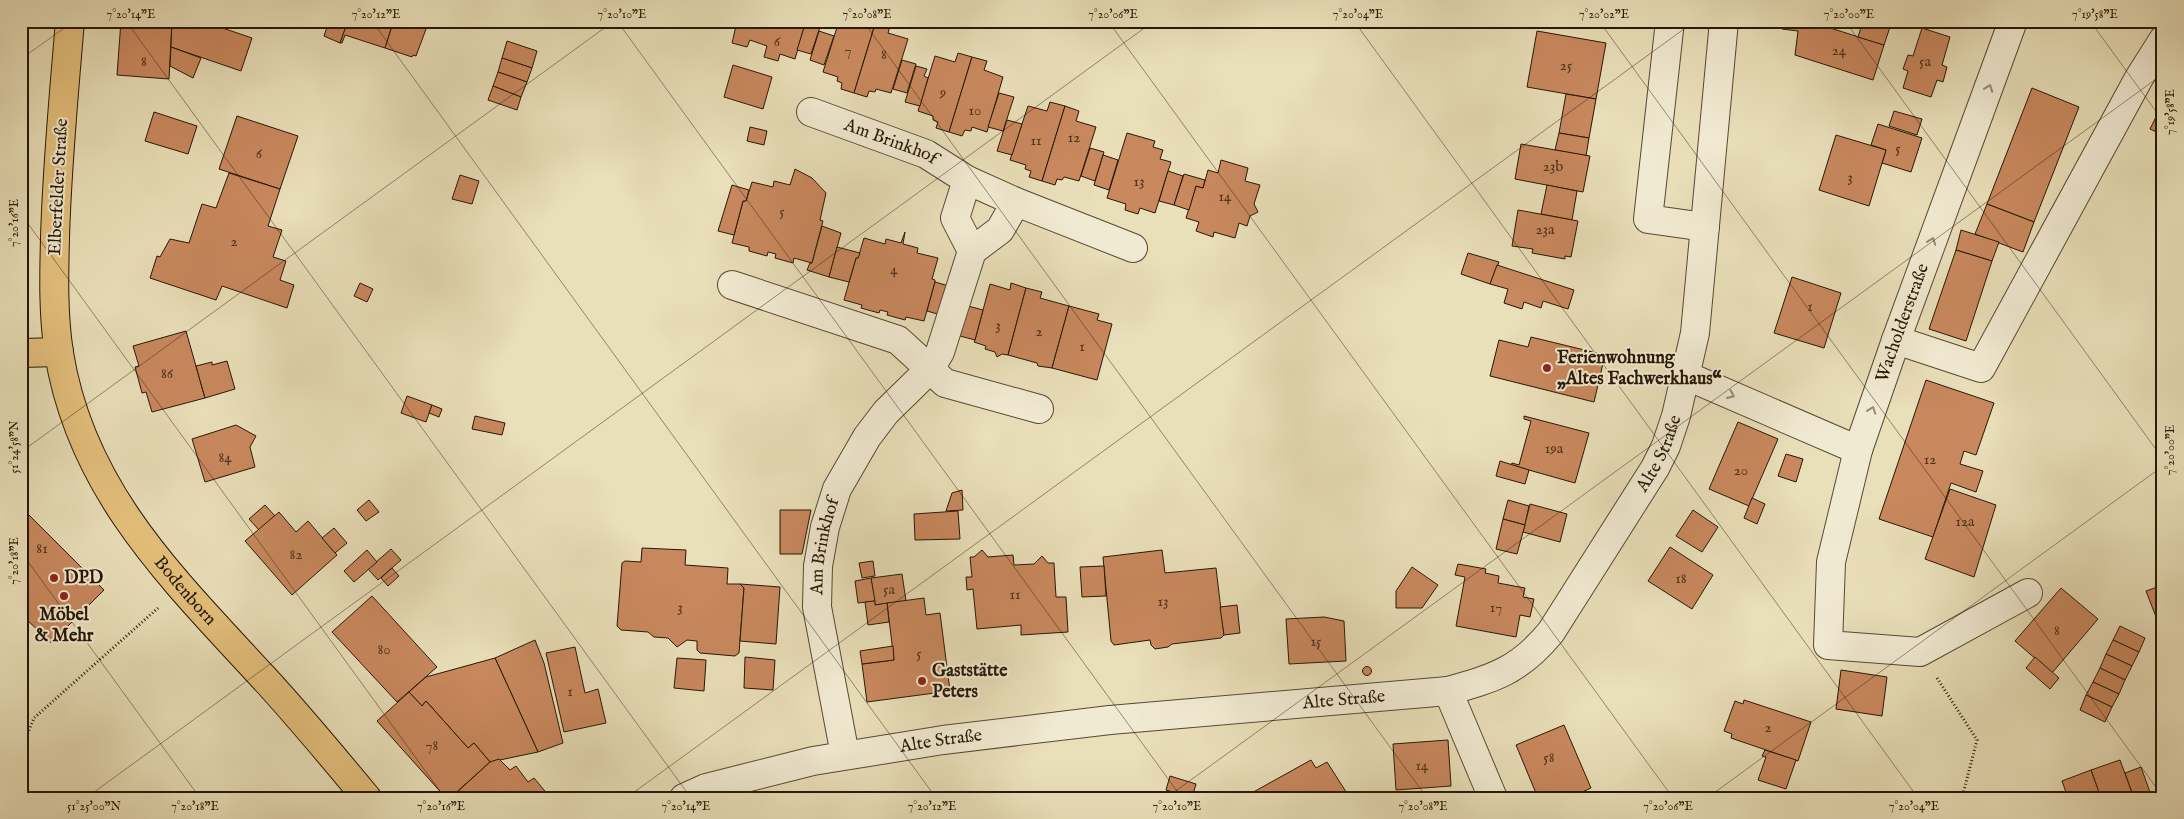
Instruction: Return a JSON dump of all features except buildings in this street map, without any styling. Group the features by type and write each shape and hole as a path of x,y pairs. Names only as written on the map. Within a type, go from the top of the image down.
{"main road":[{"name":"Elberfelder Straße","path":"59,352 54,268 57,171 70,21"},
{"path":"21,353 59,352"},
{"name":"Bodenborn","path":"59,352 79,426 96,464 136,534 181,588 272,686 368,798"}],"street":[{"path":"1670,21 1648,219 1705,227"},
{"name":"Alte Straße","path":"684,798 706,788 813,761 980,735 1110,720 1448,691 1493,678 1514,667 1536,651 1551,632 1655,468 1666,446 1687,376 1695,333 1724,21"},
{"name":"Wacholderstraße","path":"1920,652 1828,645 1831,562 1858,450 1896,340 2013,21"},
{"path":"1896,340 1981,368 2139,78 2163,40"},
{"name":"Am Brinkhof","path":"811,112 926,154 967,180 1016,202 1134,248"},
{"path":"967,180 956,218 972,251 1000,230 1016,202"},
{"name":"Am Brinkhof","path":"845,755 817,607 818,566 825,527 837,490 867,437 886,412 930,369 940,352 972,251"},
{"path":"732,285 898,340 945,383 1039,409"},
{"path":"1687,376 1858,450"},
{"path":"1920,652 2028,593"},
{"path":"1448,691 1494,798"}],"path":[{"path":"21,750 34,718 181,588"},
{"path":"1920,652 1977,740 1962,798"}],"place":[{"name":"Ferienwohnung „Altes Fachwerkhaus“","path":"1547,368"},
{"name":"DPD","path":"54,578"},
{"name":"Möbel & Mehr","path":"64,596"},
{"name":"Gaststätte Peters","path":"922,681"}]}
